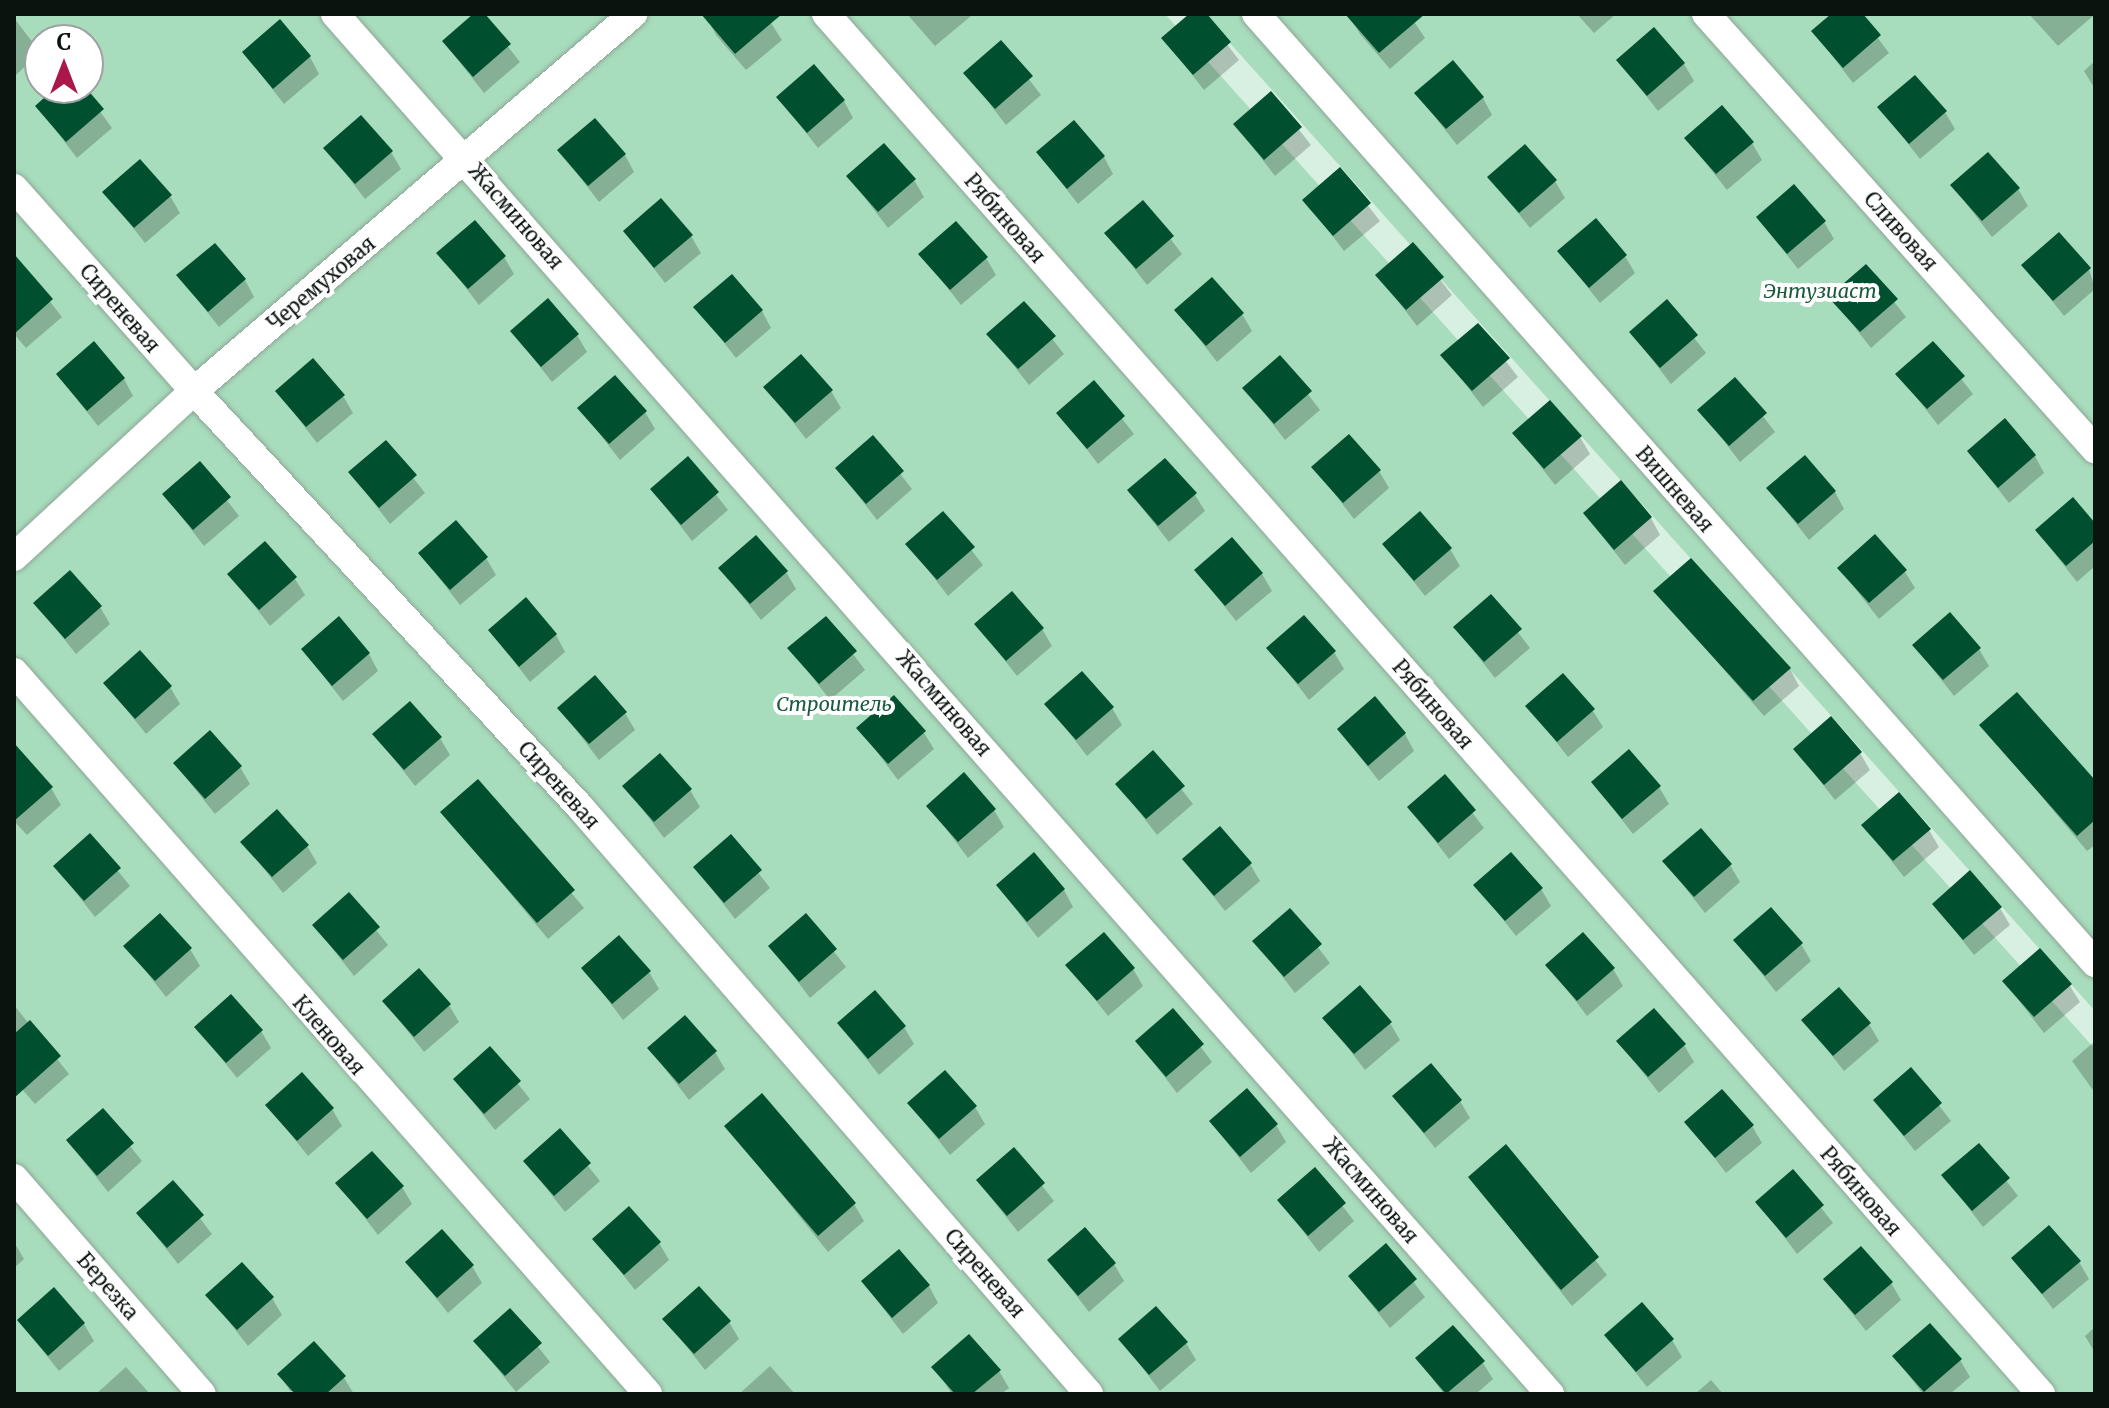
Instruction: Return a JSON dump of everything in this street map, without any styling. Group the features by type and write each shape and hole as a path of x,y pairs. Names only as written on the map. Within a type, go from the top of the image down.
{"street":[{"name":"Жасминовая","path":"335,14 466,159 1550,1394"},
{"name":"Черемуховая","path":"14,557 194,391 633,14"},
{"name":"Рябиновая","path":"826,14 2041,1394"},
{"name":"Вишневая","path":"1256,14 2095,963"},
{"name":"Сливовая","path":"1706,14 2095,449"},
{"name":"Сиреневая","path":"14,188 194,391 580,807 1089,1394"},
{"name":"Кленовая","path":"14,672 648,1394"},
{"name":"Березка","path":"14,1178 202,1394"}],"green space":[{"name":"Строитель","path":"14,14 1165,14 2095,1049 2095,1394 14,1394"},
{"name":"Энтузиаст","path":"1204,14 2095,14 2095,1011"}],"building":[{"path":"473,14 485,14 511,44 473,77 442,41"},
{"path":"701,14 782,14 735,54"},
{"path":"1189,14 1207,14 1231,42 1193,75 1161,38"},
{"path":"1345,14 1425,14 1379,53"},
{"path":"1831,14 1863,14 1881,35 1843,68 1811,31"},
{"path":"280,19 311,56 273,89 242,52"},
{"path":"1654,27 1685,63 1647,96 1616,60"},
{"path":"1001,40 1033,76 995,109 963,73"},
{"path":"1453,60 1484,97 1446,129 1414,93"},
{"path":"814,64 845,100 807,133 776,97"},
{"path":"1915,75 1947,111 1909,144 1877,107"},
{"path":"1271,91 1302,127 1264,160 1233,124"},
{"path":"100,104 104,109 66,142 35,106"},
{"path":"1722,105 1754,142 1716,174 1684,138"},
{"path":"361,115 393,151 355,184 323,148"},
{"path":"595,118 626,154 588,186 557,150"},
{"path":"1074,120 1105,156 1067,189 1036,152"},
{"path":"884,143 916,179 878,212 846,176"},
{"path":"1525,144 1557,180 1519,213 1487,177"},
{"path":"1988,152 2020,188 1982,221 1950,185"},
{"path":"140,159 172,195 134,228 102,192"},
{"path":"1340,167 1371,203 1333,236 1302,200"},
{"path":"1794,184 1826,221 1787,254 1756,217"},
{"path":"661,198 693,235 654,268 623,231"},
{"path":"1143,200 1174,236 1136,269 1104,233"},
{"path":"1596,218 1627,255 1589,288 1557,251"},
{"path":"475,220 506,256 468,289 436,253"},
{"path":"956,221 988,257 950,290 918,254"},
{"path":"2059,232 2091,268 2053,301 2021,265"},
{"path":"1413,242 1444,277 1406,310 1375,275"},
{"path":"215,243 246,279 208,312 176,275"},
{"path":"14,254 53,299 14,334"},
{"path":"1866,264 1898,299 1860,332 1828,297"},
{"path":"732,274 763,310 725,343 693,307"},
{"path":"1212,277 1244,313 1206,346 1174,310"},
{"path":"548,298 579,334 541,367 510,331"},
{"path":"1667,299 1698,335 1660,368 1629,332"},
{"path":"1024,301 1056,336 1018,369 986,334"},
{"path":"1478,323 1510,358 1472,391 1440,355"},
{"path":"94,341 125,378 87,411 56,374"},
{"path":"1933,341 1965,376 1927,409 1895,374"},
{"path":"801,354 833,390 795,423 763,387"},
{"path":"1280,355 1312,391 1274,424 1242,388"},
{"path":"313,358 345,395 306,427 275,391"},
{"path":"615,375 647,411 609,444 577,408"},
{"path":"1735,377 1767,413 1729,446 1697,410"},
{"path":"1094,380 1125,416 1087,449 1056,413"},
{"path":"1550,400 1582,436 1544,469 1512,433"},
{"path":"2005,418 2036,455 1998,488 1967,451"},
{"path":"1349,434 1381,470 1343,503 1311,467"},
{"path":"873,435 904,471 866,504 835,468"},
{"path":"386,440 417,475 379,508 348,472"},
{"path":"1805,455 1836,491 1798,524 1766,488"},
{"path":"688,456 719,492 681,525 650,489"},
{"path":"1165,458 1197,493 1158,526 1127,490"},
{"path":"200,461 231,497 193,530 162,494"},
{"path":"1621,480 1652,517 1614,550 1583,513"},
{"path":"2073,497 2095,523 2095,541 2066,566 2035,530"},
{"path":"943,511 975,547 937,580 905,544"},
{"path":"1420,511 1452,548 1414,581 1382,544"},
{"path":"456,520 488,557 450,590 418,553"},
{"path":"1875,534 1907,570 1869,603 1837,568"},
{"path":"756,535 788,571 750,604 718,568"},
{"path":"1232,537 1263,573 1225,606 1194,570"},
{"path":"265,541 297,577 259,610 227,574"},
{"path":"1691,558 1791,668 1753,701 1653,591"},
{"path":"70,570 102,606 65,639 33,603"},
{"path":"1012,591 1044,628 1006,661 974,624"},
{"path":"1491,594 1522,629 1484,662 1453,627"},
{"path":"526,597 557,634 519,667 488,630"},
{"path":"1950,612 1981,648 1943,680 1912,645"},
{"path":"1304,615 1336,651 1298,684 1266,648"},
{"path":"339,616 370,653 332,686 301,649"},
{"path":"826,616 857,651 819,684 787,648"},
{"path":"140,650 172,686 135,719 103,683"},
{"path":"1082,671 1114,707 1076,740 1044,704"},
{"path":"1563,673 1595,709 1557,742 1525,706"},
{"path":"595,675 627,712 589,744 557,708"},
{"path":"2017,692 2095,780 2095,820 2077,836 1979,725"},
{"path":"894,695 926,731 888,764 856,728"},
{"path":"1375,696 1406,733 1368,766 1337,729"},
{"path":"410,701 442,737 404,770 372,734"},
{"path":"1831,716 1862,752 1824,785 1793,749"},
{"path":"210,730 242,766 205,799 173,763"},
{"path":"14,743 53,787 14,821"},
{"path":"1629,749 1661,786 1622,819 1591,782"},
{"path":"1153,750 1185,786 1146,819 1115,784"},
{"path":"660,753 692,789 654,822 622,786"},
{"path":"964,772 996,809 958,842 926,806"},
{"path":"1445,774 1476,810 1438,843 1407,807"},
{"path":"478,779 575,890 537,923 440,812"},
{"path":"1899,792 1931,829 1893,861 1861,825"},
{"path":"277,809 309,845 272,877 240,842"},
{"path":"1220,826 1252,863 1214,896 1182,859"},
{"path":"1701,828 1732,864 1694,897 1662,861"},
{"path":"90,833 121,868 84,901 53,866"},
{"path":"731,834 762,870 724,903 693,867"},
{"path":"1034,852 1065,889 1027,922 996,885"},
{"path":"1511,852 1543,888 1505,921 1473,885"},
{"path":"1970,870 2002,907 1963,940 1932,904"},
{"path":"349,892 380,927 343,960 312,925"},
{"path":"1771,907 1803,943 1765,976 1733,940"},
{"path":"1290,908 1322,944 1284,977 1252,941"},
{"path":"160,913 192,948 155,981 123,946"},
{"path":"806,913 837,949 799,982 768,946"},
{"path":"1104,932 1135,968 1097,1001 1065,965"},
{"path":"1583,932 1615,968 1577,1001 1545,965"},
{"path":"619,935 651,971 612,1004 581,968"},
{"path":"2040,948 2072,984 2034,1017 2002,981"},
{"path":"419,968 451,1004 414,1037 382,1001"},
{"path":"1360,985 1392,1022 1354,1054 1322,1018"},
{"path":"1839,987 1871,1023 1833,1056 1801,1020"},
{"path":"875,990 906,1026 868,1059 837,1023"},
{"path":"231,994 263,1030 226,1063 194,1027"},
{"path":"1173,1008 1204,1044 1166,1077 1135,1041"},
{"path":"1654,1008 1686,1044 1648,1077 1616,1041"},
{"path":"685,1015 717,1051 679,1084 647,1048"},
{"path":"30,1020 61,1056 14,1098 14,1034"},
{"path":"490,1046 521,1081 484,1114 453,1079"},
{"path":"1431,1063 1462,1100 1424,1133 1392,1096"},
{"path":"1911,1067 1942,1103 1904,1136 1873,1100"},
{"path":"945,1070 977,1106 939,1139 907,1103"},
{"path":"302,1072 334,1108 297,1141 265,1105"},
{"path":"1247,1088 1278,1124 1240,1157 1209,1121"},
{"path":"1722,1089 1754,1125 1715,1158 1684,1122"},
{"path":"762,1093 856,1203 818,1236 724,1126"},
{"path":"103,1108 134,1143 97,1176 66,1140"},
{"path":"560,1128 591,1163 554,1196 523,1161"},
{"path":"1979,1143 2010,1178 1972,1211 1941,1175"},
{"path":"1506,1144 1599,1257 1561,1290 1468,1177"},
{"path":"1014,1147 1045,1183 1007,1216 976,1180"},
{"path":"372,1151 404,1186 367,1219 335,1183"},
{"path":"1315,1167 1346,1203 1308,1236 1277,1200"},
{"path":"1793,1169 1824,1205 1786,1238 1755,1202"},
{"path":"173,1180 204,1215 167,1248 136,1213"},
{"path":"629,1206 661,1242 624,1275 592,1239"},
{"path":"2049,1225 2081,1261 2042,1294 2011,1258"},
{"path":"1085,1227 1116,1263 1078,1296 1047,1260"},
{"path":"442,1229 474,1265 437,1298 405,1262"},
{"path":"1386,1243 1417,1279 1379,1312 1348,1276"},
{"path":"1861,1246 1893,1282 1855,1315 1823,1279"},
{"path":"899,1249 930,1285 892,1318 861,1281"},
{"path":"242,1262 274,1297 237,1330 205,1295"},
{"path":"699,1286 731,1321 694,1354 662,1319"},
{"path":"54,1287 85,1323 48,1356 17,1320"},
{"path":"1642,1302 1674,1339 1636,1372 1604,1335"},
{"path":"1156,1306 1188,1342 1149,1375 1118,1339"},
{"path":"510,1308 542,1343 505,1376 473,1341"},
{"path":"1930,1323 1962,1359 1924,1392 1892,1356"},
{"path":"1453,1325 1485,1361 1446,1394 1415,1358"},
{"path":"969,1334 1001,1370 972,1394 955,1394 931,1367"},
{"path":"314,1341 346,1376 326,1394 295,1394 277,1374"}]}
